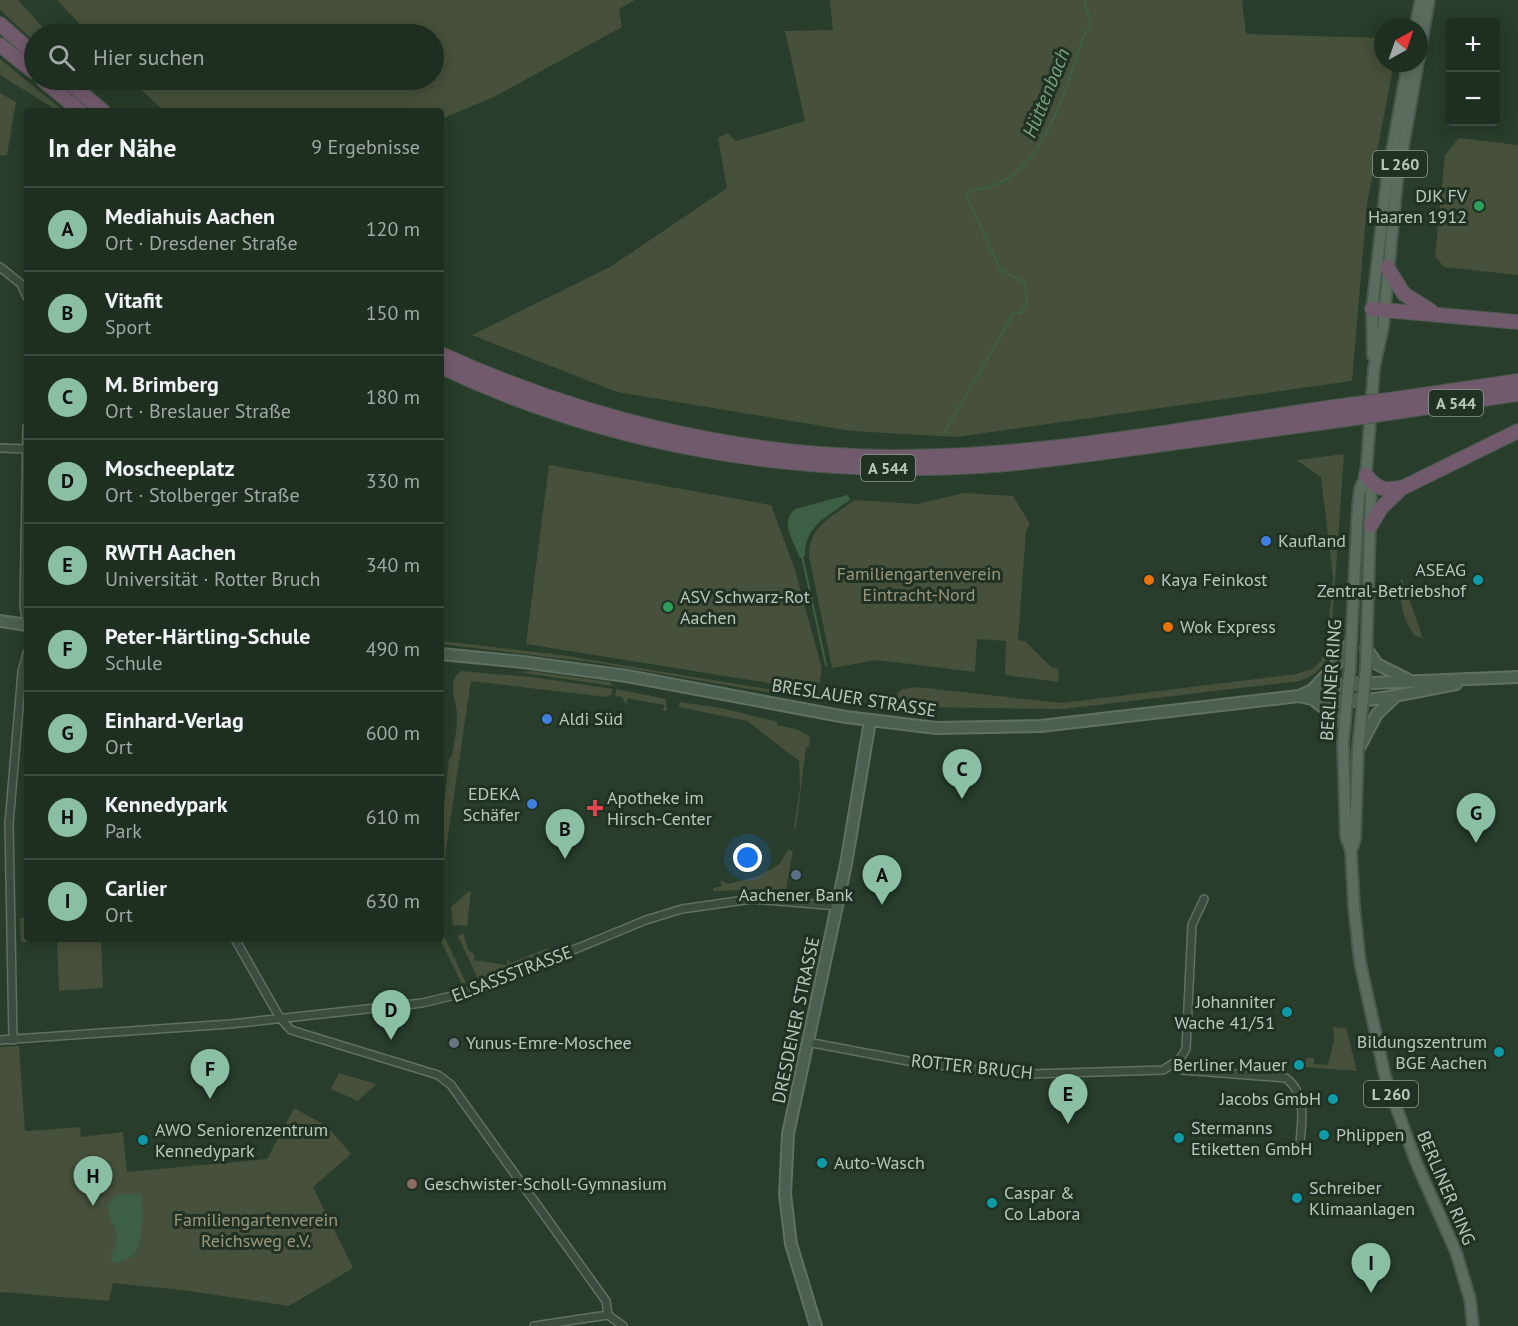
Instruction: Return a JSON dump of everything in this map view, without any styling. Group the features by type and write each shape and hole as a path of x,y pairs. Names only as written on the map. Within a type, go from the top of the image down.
{"highway":[{"path":"0,24 24,45"},
{"path":"0,45 24,64"},
{"path":"55,90 76,108"},
{"path":"78,90 99,108"},
{"path":"1387,267 1404,294 1435,313"},
{"path":"1378,310 1435,313 1518,322"},
{"name":"A 544","path":"444,355 546,397 608,416 670,432 814,453 891,457 980,453 1348,412"},
{"name":"A 544","path":"444,368 542,409 667,444 811,466 890,469 980,466 1395,405 1518,381"},
{"name":"A 544","path":"1395,405 1518,394"},
{"path":"1366,474 1379,489 1389,491 1404,487 1518,431"},
{"path":"1371,525 1381,508 1404,487"}],"main road":[{"path":"1417,18 1421,0"},
{"name":"BERLINER RING","path":"1378,310 1387,267 1397,181 1429,0"},
{"name":"BERLINER RING","path":"1406,72 1387,178 1366,474 1360,489 1358,507 1351,642 1343,723 1346,837 1351,851 1354,907 1371,1021 1401,1123 1456,1252 1470,1299 1473,1326"},
{"name":"BERLINER RING","path":"1351,851 1355,839 1358,749 1365,683 1371,525 1371,491 1366,474"},
{"path":"0,621 24,624"},
{"path":"1343,723 1312,695 1351,642"},
{"path":"1366,648 1377,664 1410,680"},
{"name":"BRESLAUER STRASSE","path":"444,654 627,676 870,721 946,728 1041,726 1312,695 1348,684 1488,678"},
{"path":"1488,678 1518,677"},
{"name":"BRESLAUER STRASSE","path":"1312,695 1346,700 1364,699 1488,678"},
{"path":"1358,749 1377,714 1397,695"},
{"name":"DRESDENER STRASSE","path":"816,1326 791,1244 785,1194 788,1134 838,906 870,721"}],"street":[{"path":"0,267 14,276 24,292"},
{"path":"0,448 24,449"},
{"path":"13,1040 9,824 24,664"},
{"path":"0,824 9,824"},
{"name":"ELSASSSTRASSE","path":"0,1040 280,1018 422,1003 462,995 526,971 656,916 709,903 761,899 838,906"},
{"path":"1173,1065 1186,1049 1192,926 1204,899"},
{"path":"238,942 280,1018 291,1030 438,1075 451,1085 606,1301 608,1315"},
{"name":"ROTTER BRUCH","path":"807,1042 908,1061 992,1072 1133,1072 1163,1070 1173,1065 1183,1070 1286,1078 1296,1086 1301,1095 1299,1152"},
{"path":"534,1326 608,1315 623,1326"}],"green space":[{"path":"0,0 18,0 40,24 24,24 24,32 0,10"},
{"path":"57,0 635,0 619,9 622,27 494,97 444,118 444,108 161,108 142,90 444,90 444,24 80,24"},
{"path":"830,0 1242,0 1246,34 1374,38 1374,72 1392,72 1367,204 1352,381 956,437 852,431 617,392 472,335 610,267 727,188 718,138 728,133 736,141 805,121 785,31 833,30"},
{"path":"0,59 24,78 24,90 0,75"},
{"path":"24,90 38,90 60,108 53,108"},
{"path":"0,93 16,102 7,155 0,155"},
{"name":"DJK FV Haaren 1912","path":"1459,138 1518,145 1518,275 1444,267 1435,256 1445,155"},
{"path":"1344,454 1330,653 1321,667 1310,676 1300,681 1063,709 912,707 897,700 897,694 903,689 917,687 1062,703 1296,674 1312,669 1321,661 1326,648 1333,578 1321,477 1296,460"},
{"name":"ASV Schwarz-Rot Aachen","path":"549,465 771,505 795,570 822,669 818,691 526,644"},
{"name":"Familiengartenverein Eintracht-Nord","path":"964,493 1013,496 1030,524 1026,531 1018,640 1025,641 1050,666 1058,669 1059,682 1005,675 1006,641 977,639 975,672 877,660 832,668 809,556 813,537 818,529 855,500 917,504"},
{"path":"1401,579 1423,638 1415,636 1404,616 1401,602"},
{"path":"444,641 561,655 792,693 779,694 598,663 444,644"},
{"path":"461,671 532,677 613,689 611,695 606,697 471,681 444,863 444,805 449,759 452,756 457,722 453,693 456,676"},
{"path":"530,671 610,682 613,686 517,672"},
{"path":"616,689 666,699 667,711 663,711 664,705 628,698 626,704 622,697 615,696"},
{"path":"680,702 721,708 778,722 777,725 796,729 810,737 809,746 806,747 796,829 794,828 800,788 799,761 747,721 679,707 677,713"},
{"path":"788,850 793,851 786,889 713,891 713,888 722,886 720,880 728,884 756,877 779,865"},
{"path":"469,891 471,892 467,926 453,925 451,907"},
{"path":"20,918 24,918 24,942 21,942"},
{"path":"463,933 468,949 474,954 474,960 507,965 508,958 510,963 548,948 550,950 529,959 529,962 478,979 458,936"},
{"path":"444,935 466,983 462,984 441,942 444,942"},
{"path":"57,942 101,942 103,988 59,991"},
{"path":"1333,1027 1346,1028 1357,1071 1304,1067 1307,1058 1314,1058 1314,1064 1328,1065 1334,1041"},
{"name":"Familiengartenverein Reichsweg e.V.","path":"19,1046 25,1131 80,1127 81,1137 123,1132 127,1172 267,1159 294,1108 327,1126 351,1154 313,1187 353,1268 289,1306 182,1290 113,1283 109,1301 0,1292 0,1047"},
{"path":"339,1073 376,1084 358,1101 331,1089"}],"shaded area":[{"path":"848,495 850,500 813,529 806,546 805,556 800,558 789,532 790,514 795,509"},
{"path":"117,1195 142,1195 139,1245 130,1258 114,1263 110,1257 115,1247 117,1234 108,1204"}],"waterway":[{"name":"Hüttenbach","path":"944,433 1014,313 1021,313 1027,303 1025,283 1000,269 966,195 971,190 996,185 1016,172 1033,154 1047,132 1068,82 1084,35 1091,26 1084,0"},
{"name":"Hüttenbach","path":"802,556 826,665"}],"railway":[{"path":"1402,589 1404,596"}],"place":[{"name":"DJK FV Haaren 1912","path":"1479,206"},
{"name":"Kaufland","path":"1266,541"},
{"name":"Kaya Feinkost","path":"1149,580"},
{"name":"ASEAG Zentral-Betriebshof","path":"1478,580"},
{"name":"ASV Schwarz-Rot Aachen","path":"668,607"},
{"name":"Wok Express","path":"1168,627"},
{"name":"Aldi Süd","path":"547,719"},
{"name":"M. Brimberg","path":"962,799"},
{"name":"EDEKA Schäfer","path":"532,804"},
{"name":"Apotheke im Hirsch-Center","path":"595,808"},
{"name":"Einhard-Verlag","path":"1476,843"},
{"name":"Vitafit","path":"565,859"},
{"name":"Aachener Bank","path":"796,875"},
{"name":"Mediahuis Aachen","path":"882,905"},
{"name":"Johanniter Wache 41/51","path":"1287,1012"},
{"name":"Moscheeplatz","path":"391,1040"},
{"name":"Yunus-Emre-Moschee","path":"454,1043"},
{"name":"Bildungszentrum BGE Aachen","path":"1499,1052"},
{"name":"Berliner Mauer","path":"1299,1065"},
{"name":"Peter-Härtling-Schule","path":"210,1099"},
{"name":"Jacobs GmbH","path":"1333,1099"},
{"name":"RWTH Aachen","path":"1068,1124"},
{"name":"Phlippen","path":"1324,1135"},
{"name":"Stermanns Etiketten GmbH","path":"1179,1138"},
{"name":"AWO Seniorenzentrum Kennedypark","path":"143,1140"},
{"name":"Auto-Wasch","path":"822,1163"},
{"name":"Geschwister-Scholl-Gymnasium","path":"412,1184"},
{"name":"Schreiber Klimaanlagen","path":"1297,1198"},
{"name":"Caspar & Co Labora","path":"992,1203"},
{"name":"Kennedypark","path":"93,1206"},
{"name":"Carlier","path":"1371,1293"}]}
